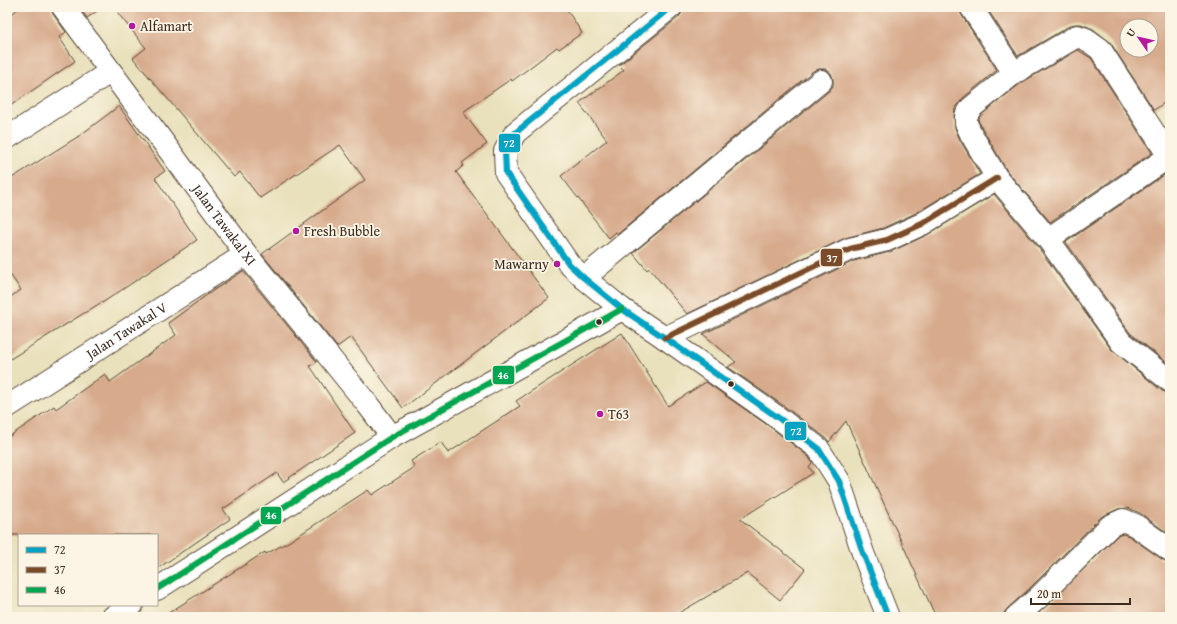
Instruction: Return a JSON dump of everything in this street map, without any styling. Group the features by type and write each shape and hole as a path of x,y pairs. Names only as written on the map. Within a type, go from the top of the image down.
{"street":[{"name":"Jalan Tawakal XI","path":"63,7 246,254 392,437"},
{"path":"670,7 515,132 505,152 506,173 569,264 584,278 622,309 780,419 818,448 839,482 863,553 888,617"},
{"path":"971,7 1014,73"},
{"path":"1048,239 1170,156 1100,49 1086,39 1077,36 1014,73 971,108 966,116 966,123 997,178 1048,239 1121,342 1170,381"},
{"path":"7,138 110,72"},
{"path":"584,278 821,81"},
{"path":"665,338 850,249 887,240 922,224 997,178"},
{"name":"Jalan Tawakal V","path":"7,407 246,254"},
{"path":"158,588 392,437 622,309"},
{"path":"1016,617 1038,598 1110,526 1124,520 1135,525 1170,550"},
{"path":"113,617 130,606"}],"building":[{"path":"21,7 51,7 53,14 66,32 59,37 75,61 7,108 7,17"},
{"path":"79,7 103,7 87,18"},
{"path":"113,7 565,7 582,33 559,49 557,47 512,81 511,79 463,112 487,144 462,163 464,165 456,172 549,298 403,408 351,337 337,347 262,254 365,180 340,145 260,198 240,172 234,177 133,58 146,48"},
{"path":"683,7 959,7 961,14 997,70 963,98 955,109 955,128 960,140 980,174 916,213 883,228 845,238 687,314 649,268 647,270 633,253 829,91 833,86 833,79 831,73 826,69 813,71 618,234 616,232 609,238 561,176 607,140 579,103 624,70 619,65 679,17"},
{"path":"986,7 1170,7 1170,99 1154,110 1120,58 1159,58 1159,18 1119,18 1119,56 1110,42 1093,29 1081,24 1071,25 1018,56"},
{"path":"1078,50 1091,58 1152,153 1050,222 1007,171 978,120 980,116 1021,83"},
{"path":"119,106 165,171 155,178 197,240 102,303 7,361 7,299 21,290 7,270 7,181 79,136"},
{"path":"1170,171 1170,365 1130,333 1066,242"},
{"path":"994,194 1038,247 1111,349 1162,391 1170,393 1170,535 1140,513 1128,508 1118,509 1101,517 1008,608 1004,613 1004,617 936,617 846,421 829,442 826,438 788,409 728,367 736,362 703,334 854,261 890,252 927,235"},
{"path":"243,271 317,362 310,366 355,433 283,482 277,473 223,509 230,519 158,568 158,534 7,535 7,438 54,406 56,409 105,374 110,382 176,335 168,323"},
{"path":"622,333 668,406 706,382 773,429 809,457 812,463 809,467 813,473 740,519 805,569 780,600 747,573 672,617 162,617 265,552 266,554 290,541 368,490 372,495 415,467 411,461 441,442 448,453 520,406 516,401"},
{"path":"1123,534 1129,536 1163,560 1170,562 1170,617 1035,617 1117,536"}],"transit line":[{"name":"72","path":"671,7 515,133 505,151 506,173 569,264 584,278 622,309 780,419 818,448 839,481 863,553 888,617"},
{"name":"37","path":"665,338 850,249 887,240 922,224 997,178"},
{"name":"46","path":"158,588 392,437 622,309"}],"place":[{"name":"Alfamart","path":"132,26"},
{"name":"Fresh Bubble","path":"296,231"},
{"name":"Mawarny","path":"557,264"},
{"name":"T63","path":"600,414"}]}
